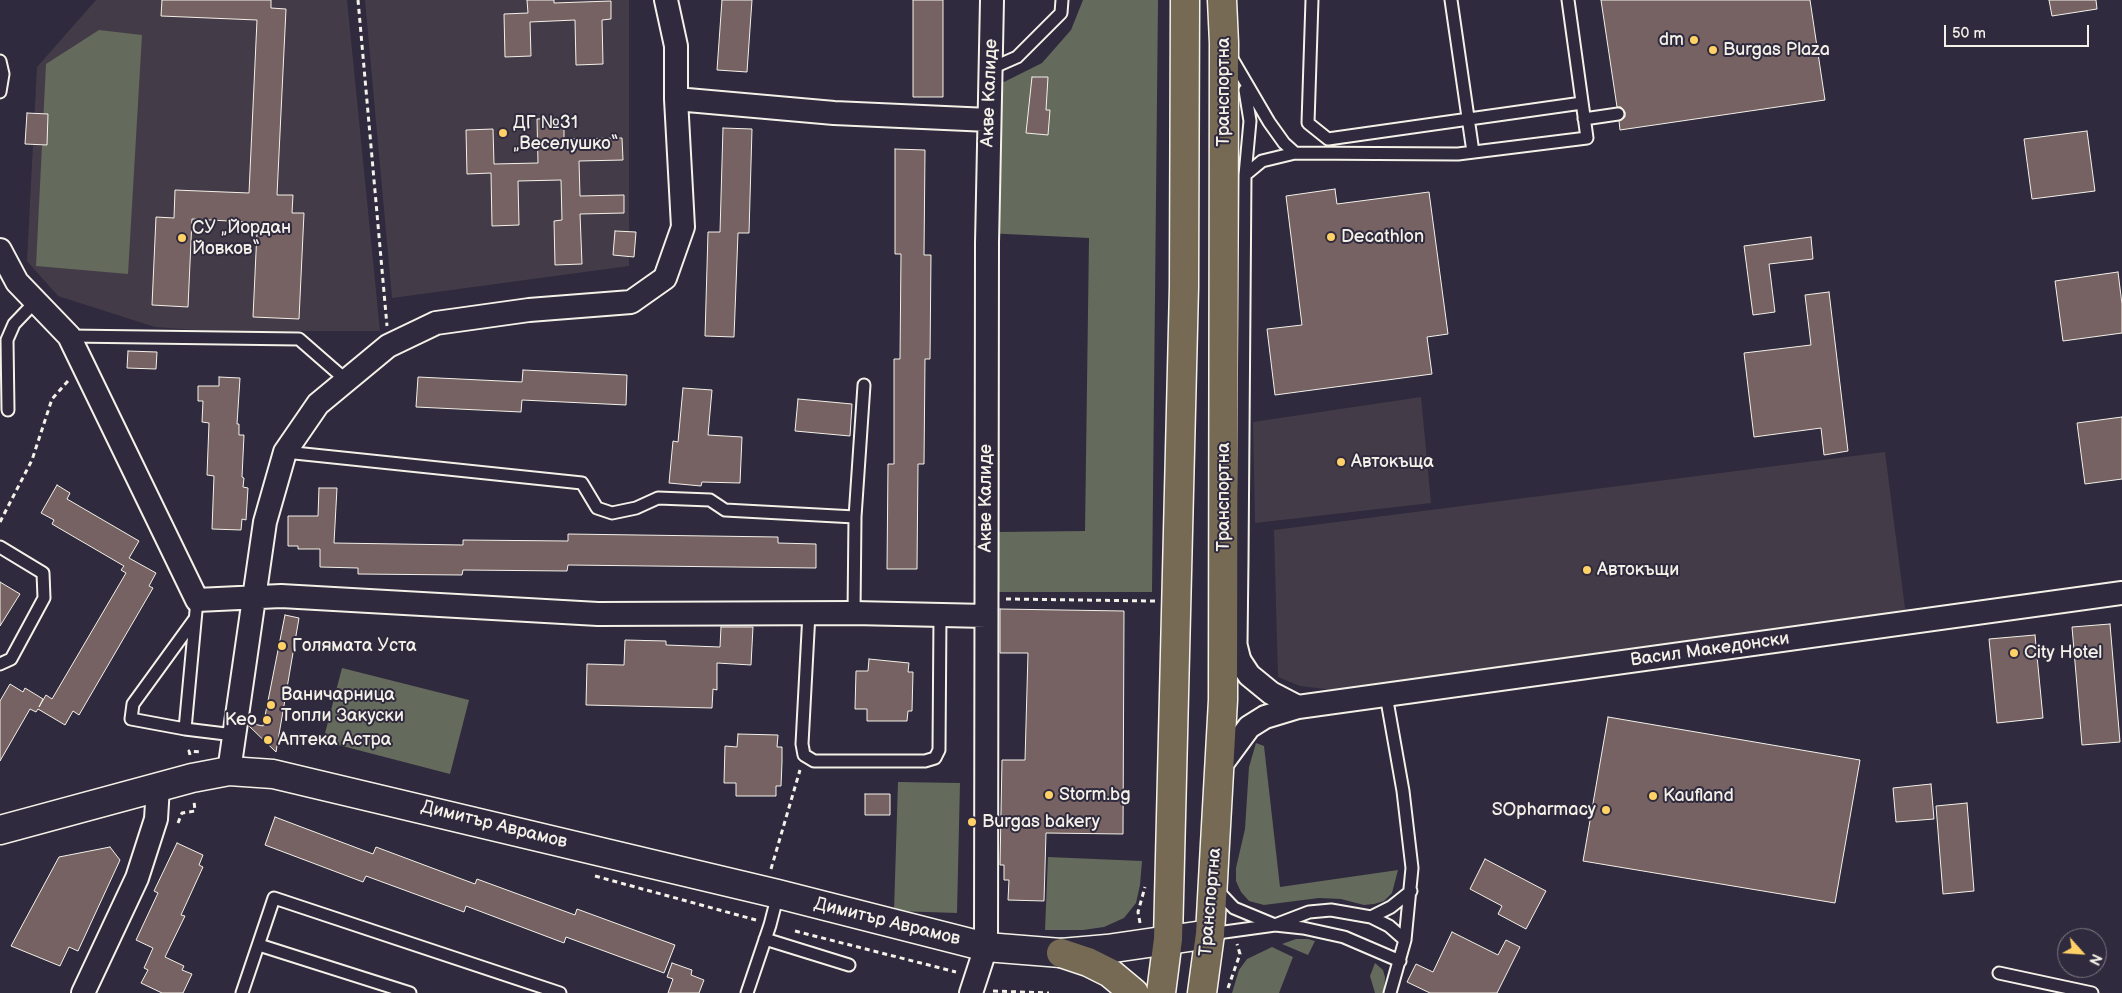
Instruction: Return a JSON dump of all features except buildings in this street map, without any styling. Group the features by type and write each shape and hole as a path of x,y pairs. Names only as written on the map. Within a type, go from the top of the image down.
{"main road":[{"path":"1162,993 1168,939 1184,287 1185,0"},
{"name":"Транспортна","path":"1202,993 1222,932 1213,886 1221,765 1224,637 1224,43 1222,0"},
{"path":"1061,953 1110,973 1134,993"}],"street":[{"path":"230,771 264,522 285,452 318,404 388,346 436,324 528,310 631,302 666,278 683,227 676,99 676,46 666,0"},
{"name":"Акве Калиде","path":"973,988 986,947 989,120 992,68 992,0"},
{"path":"676,99 834,113 989,120"},
{"path":"0,250 17,282 69,336 196,609 255,597 281,596 598,614 854,612 940,615 986,608"},
{"name":"Васил Македонски","path":"1221,765 1250,727 1265,718 1298,707 2122,593"},
{"path":"1224,637 1249,675 1271,693 1298,707"},
{"name":"Димитър Аврамов","path":"0,830 158,787 230,771 274,774 771,892 986,947 1061,953 1108,949 1222,932"},
{"path":"89,991 137,878 156,819 158,787"}],"lane":[{"path":"992,68 1017,57 1061,13 1062,0"},
{"path":"1312,0 1308,123 1328,139 1582,103"},
{"path":"1451,0 1474,152"},
{"path":"1245,175 1262,161 1295,153 1458,154 1587,138 1568,0"},
{"path":"1224,43 1242,80 1278,135 1295,153"},
{"path":"0,61 3,74 0,92"},
{"path":"1242,80 1250,121 1245,175 1242,561 1242,644 1249,675"},
{"path":"1584,119 1618,114"},
{"path":"8,410 7,340 14,324 35,302"},
{"path":"69,336 299,339 346,380"},
{"path":"854,612 855,517 864,385"},
{"path":"285,452 582,483 597,508 612,513 636,508 658,498 710,500 725,510 855,517"},
{"path":"0,547 42,573 44,598 11,658 0,664"},
{"path":"1224,587 1242,561"},
{"path":"196,609 133,704 131,719 185,729 234,735"},
{"path":"185,729 196,609"},
{"path":"809,612 802,744 804,755 814,761 925,761 935,758 939,750 940,615"},
{"path":"1386,695 1409,839 1411,891 1405,940 1390,993"},
{"path":"1213,886 1234,908 1275,925 1344,937 1400,961"},
{"path":"1371,917 1391,907 1411,891"},
{"path":"747,993 770,924 771,892"},
{"path":"242,993 274,898 560,993"},
{"path":"1222,932 1275,925 1309,912 1331,910 1371,917 1389,926 1405,940"},
{"path":"765,939 848,965"},
{"path":"259,945 410,993"},
{"path":"1999,973 2092,993"}],"path":[{"path":"358,0 388,346"},
{"path":"0,522 32,460 52,400 62,386 84,368"},
{"path":"986,608 1156,601"},
{"path":"771,892 804,755"},
{"path":"182,813 195,810 194,798"},
{"path":"589,875 770,924 951,969 973,988 1049,993"},
{"path":"1222,932 1240,954 1227,993"}],"shaded area":[{"path":"96,0 347,0 380,331 208,331 155,327 58,296 27,261 37,67"},
{"name":"ДГ №31 „Веселушко“","path":"365,0 629,0 629,266 392,298"},
{"name":"Автокъща","path":"1421,397 1431,503 1255,523 1253,422"},
{"name":"Автокъщи","path":"1885,452 1906,616 1341,691 1300,686 1278,677 1274,530"}],"green space":[{"path":"1083,0 1158,0 1152,592 999,592 998,532 1085,531 1089,238 985,233 986,82 1004,82 1042,63 1071,30"},
{"path":"99,30 142,35 128,274 36,266 46,64"},
{"path":"342,668 469,700 450,774 323,741"},
{"path":"1256,743 1264,746 1280,887 1398,870 1392,893 1384,901 1364,905 1341,899 1319,898 1264,905 1249,901 1241,892 1236,881 1236,868 1245,829 1249,767"},
{"path":"898,782 960,783 957,913 894,911"},
{"path":"1048,857 1142,861 1136,903 1124,918 1104,927 1083,930 1045,930"},
{"path":"1296,939 1315,941 1308,955 1282,944"},
{"path":"1272,947 1293,957 1279,993 1232,993 1239,970 1247,959"},
{"path":"1375,963 1383,970 1385,977 1384,993 1375,993 1370,976"}],"place":[{"name":"dm","path":"1694,40"},
{"name":"Burgas Plaza","path":"1713,50"},
{"name":"ДГ №31 „Веселушко“","path":"503,133"},
{"name":"Decathlon","path":"1331,237"},
{"name":"СУ „Йордан Йовков“","path":"182,238"},
{"name":"Автокъща","path":"1341,462"},
{"name":"Автокъщи","path":"1587,570"},
{"name":"Голямата Уста","path":"282,646"},
{"name":"City Hotel","path":"2014,653"},
{"name":"Ваничарница Топли Закуски","path":"271,705"},
{"name":"Keo","path":"267,720"},
{"name":"Аптека Астра","path":"268,740"},
{"name":"Storm.bg","path":"1049,795"},
{"name":"Kaufland","path":"1653,796"},
{"name":"SOpharmacy","path":"1606,810"},
{"name":"Burgas bakery","path":"972,822"}]}
